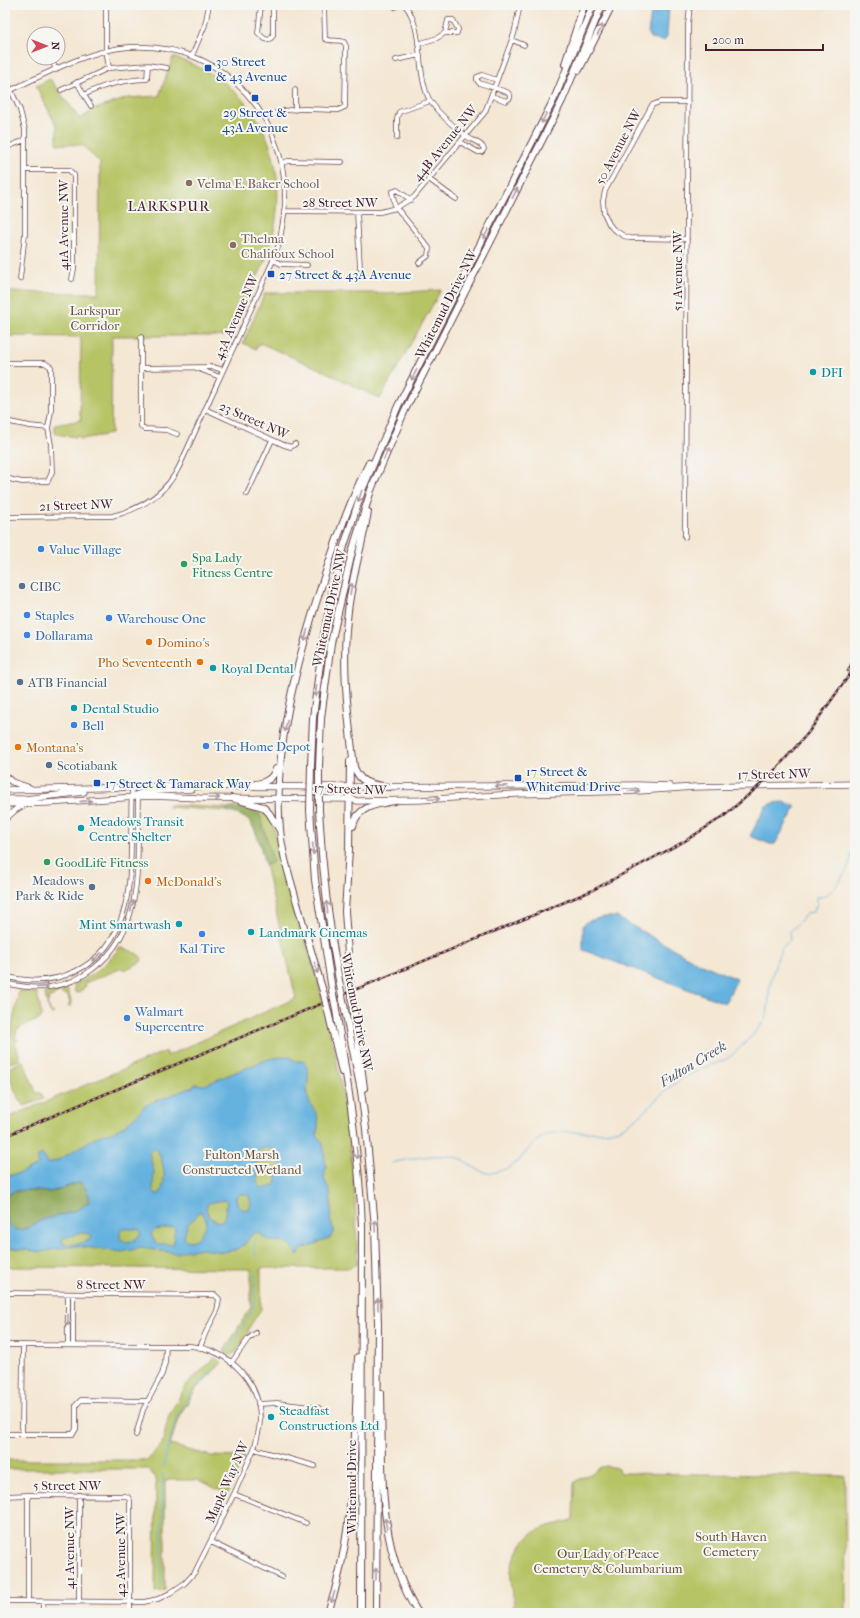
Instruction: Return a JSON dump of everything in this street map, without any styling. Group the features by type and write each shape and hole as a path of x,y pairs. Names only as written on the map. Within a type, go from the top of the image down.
{"highway":[{"path":"555,97 584,5"},
{"name":"Whitemud Drive NW","path":"363,1265 361,1192 355,1129 315,880 310,810 311,766 317,679 323,640 333,589 344,546 363,488 385,434 555,97 593,5"},
{"name":"Whitemud Drive NW","path":"376,1265 371,1173 361,1092 340,986 324,881 319,810 319,766 322,718 331,642 352,552 372,490 405,410 562,101 602,5"},
{"path":"562,101 592,47 612,5"},
{"path":"355,1129 324,995 287,868 280,830 278,787 280,758 298,666 321,585 356,487 385,434"},
{"path":"350,850 350,787 345,673 348,612 353,574 365,528 372,490"},
{"path":"347,706 356,774 368,783 389,787"},
{"path":"243,786 264,782 272,778 280,758"},
{"path":"232,798 264,808 280,830"},
{"path":"366,1129 363,1083 350,984 345,911 350,850 354,819 359,813 372,805 395,801"},
{"name":"Whitemud Drive","path":"361,1613 363,1265"},
{"name":"Whitemud Drive","path":"376,1265 378,1324 376,1613"},
{"path":"328,1613 341,1566 351,1500 363,1280"},
{"path":"378,1324 381,1361 384,1515 398,1573 409,1598 418,1613"}],"main road":[{"path":"5,776 18,785 40,790"},
{"name":"17 Street NW","path":"5,790 132,788 139,792 232,798 395,801 516,794 639,791 694,787 855,784"},
{"name":"17 Street NW","path":"139,792 178,790 211,786 389,787 639,785 694,787"},
{"path":"5,799 26,799 108,788"},
{"path":"5,804 131,797 139,792"},
{"path":"5,819 15,810 26,804"}],"street":[{"path":"106,5 106,50 109,68"},
{"path":"192,56 205,25 209,5"},
{"path":"261,5 258,33 265,39 269,40 273,36 273,5"},
{"path":"265,118 278,111 343,109 345,102 346,46 343,41 325,39 324,5"},
{"path":"405,5 413,19 426,90 430,101 438,112 466,135 483,146 483,150 478,152 460,142"},
{"name":"44B Avenue NW","path":"410,200 430,180 484,112 492,96 512,40 520,5"},
{"name":"51 Avenue NW","path":"685,537 688,25 690,5"},
{"path":"418,44 437,38 445,33"},
{"path":"512,40 524,45"},
{"name":"43A Avenue NW","path":"5,93 80,59 106,50 129,47 170,50 192,56 223,73 239,86 254,102 265,118 276,140 282,163 285,190 280,242 179,469"},
{"path":"396,60 420,55"},
{"path":"84,95 93,90 121,81 147,79 148,65"},
{"path":"61,90 109,68 148,65 167,68"},
{"path":"54,66 56,70"},
{"name":"44B Avenue NW","path":"492,96 506,101 510,98 509,93 479,83 476,80 477,77 482,75 497,80"},
{"path":"5,77 24,120 25,234 20,279"},
{"path":"77,82 91,106"},
{"path":"295,90 295,110"},
{"path":"397,138 397,114 400,111 430,101"},
{"name":"50 Avenue NW","path":"687,239 630,238 618,233 609,224 603,207 605,191 650,107 654,103 688,102"},
{"path":"5,148 25,140"},
{"path":"282,163 342,162"},
{"name":"41A Avenue NW","path":"25,170 67,170 72,172 74,178 74,269 72,278"},
{"path":"430,180 456,199"},
{"name":"28 Street NW","path":"284,211 380,212 396,208 410,200 399,190 394,190 392,194 396,208"},
{"path":"396,208 429,248 428,256 419,263"},
{"path":"356,212 360,268"},
{"path":"273,260 283,264 307,264"},
{"path":"141,337 142,428 166,430 177,434"},
{"path":"5,364 43,362 50,366 51,412 48,428 52,455 50,478 46,482 22,482 5,478"},
{"path":"141,368 213,367 223,370"},
{"path":"196,368 220,377"},
{"name":"23 Street NW","path":"205,410 289,447 295,444"},
{"path":"5,421 48,428"},
{"path":"247,494 272,440"},
{"name":"21 Street NW","path":"5,517 98,517 123,513 138,507 159,493 172,480 179,469"},
{"path":"5,976 20,980 38,981 62,977 88,964 100,954 110,942 120,921 129,886 132,788"},
{"path":"5,983 39,988 68,982 95,967 109,954 119,941 132,909 136,884 139,792"},
{"name":"8 Street NW","path":"5,1294 216,1295 219,1299 218,1307 200,1348"},
{"path":"68,1294 68,1345"},
{"path":"73,1294 73,1345"},
{"path":"231,1363 248,1339 256,1333"},
{"name":"Maple Way NW","path":"5,1345 166,1346 200,1348 215,1352 240,1370 250,1383 258,1404 259,1427 254,1449 211,1542 193,1575 177,1589 158,1599 144,1602 5,1601"},
{"path":"22,1434 23,1345"},
{"path":"136,1435 142,1413 160,1380 164,1369 166,1346"},
{"path":"5,1434 68,1435 74,1433 76,1429 76,1406 78,1402 83,1400 148,1401"},
{"path":"258,1404 277,1403 319,1408"},
{"path":"254,1449 315,1466"},
{"path":"234,1494 306,1523"},
{"path":"28,1495 28,1602"},
{"name":"5 Street NW","path":"5,1496 79,1495 128,1497"},
{"name":"41 Avenue NW","path":"78,1602 79,1495"},
{"name":"42 Avenue NW","path":"128,1497 130,1501 130,1613"},
{"path":"211,1542 282,1577"},
{"path":"43,1602 43,1613"}],"green space":[{"name":"Velma E. Baker School","path":"173,57 200,68 227,85 246,103 260,124 270,147 276,171 278,197 275,223 269,250 232,336 112,336 111,434 81,439 78,436 55,434 55,425 81,420 81,337 5,336 5,292 99,293 100,163 82,145 57,144 57,127 36,86 50,79 80,119 95,109 128,98 159,96"},
{"path":"441,290 380,399 324,371 260,343 256,349 243,343 265,293 389,293"},
{"path":"169,805 227,808 226,811 168,807"},
{"path":"227,808 247,808 260,815 273,861 271,864 265,864 253,826 245,818 226,811"},
{"name":"Fulton Marsh Constructed Wetland","path":"247,808 258,810 265,814 266,813 273,824 278,850 322,995 334,1047 345,1108 353,1171 357,1265 351,1266 350,1268 261,1268 261,1309 236,1352 231,1355 224,1351 251,1307 251,1269 5,1267 5,1119 166,1051 167,1056 296,998 265,864 267,864 260,815"},
{"path":"119,948 138,954 142,958 141,962 124,970 122,968 85,983 86,986 78,993 75,992 74,985 88,978 100,969"},
{"path":"67,988 71,1001 70,1007 68,1006 70,1003 67,994 63,995 61,992 48,998 49,1001 47,1003 51,1013 54,1013 51,1014 47,1005 45,993"},
{"path":"19,991 37,993 42,1016 40,1019 17,1029 15,1038 18,1040 15,1043 21,1059 14,1062 5,1062"},
{"path":"23,1061 37,1094 40,1092 44,1099 24,1106 22,1101 20,1102 6,1069"},
{"path":"78,1182 82,1183 89,1194 89,1202 83,1206 66,1214 42,1220 22,1230 15,1229 5,1222 5,1198 10,1194 26,1190 51,1192"},
{"path":"215,1358 222,1363 196,1389 179,1416 170,1445 211,1456 244,1457 227,1494 198,1480 165,1480 165,1590 155,1592 156,1478 148,1469 5,1469 5,1460 148,1460 162,1444 169,1415 187,1384"},
{"path":"606,1466 618,1468 621,1473 845,1476 846,1613 512,1613 513,1600 511,1570 514,1559 522,1544 540,1529 573,1520 574,1483 598,1468"}],"water":[{"path":"652,5 669,5 667,36 664,41 651,39 648,34"},
{"path":"782,802 795,805 795,809 775,844 770,844 750,836 766,806"},
{"path":"603,917 616,917 699,963 737,979 725,1003 583,950 583,925 588,921"},
{"path":"289,1056 295,1061 303,1061 308,1069 307,1094 309,1101 318,1117 317,1136 323,1143 326,1166 324,1179 330,1192 332,1209 330,1219 334,1230 331,1237 301,1250 298,1255 290,1245 266,1239 258,1232 252,1234 245,1244 235,1250 222,1252 203,1249 187,1250 176,1253 141,1248 121,1252 76,1246 41,1252 5,1247 5,1222 15,1229 22,1230 42,1220 66,1214 83,1206 89,1202 89,1196 82,1183 78,1183 49,1192 20,1190 9,1194 5,1198 5,1176 20,1173 38,1165 38,1156 42,1154 48,1164 60,1159 98,1136 115,1131 125,1125 140,1112 143,1107 155,1101 193,1087 195,1084 204,1085 268,1059","holes":["155,1148 161,1158 164,1171 162,1190 159,1194 156,1194 153,1190 154,1172 149,1152","264,1148 276,1151 279,1155 280,1166 275,1184 265,1188 259,1186 256,1158 258,1151","239,1194 246,1194 249,1196 251,1204 249,1209 241,1209 236,1198","224,1200 227,1202 224,1219 219,1222 209,1217 206,1209 208,1203","202,1212 206,1219 206,1224 201,1234 196,1239 190,1241 186,1240 184,1238 187,1226 196,1214","173,1227 175,1229 173,1246 169,1244 157,1244 151,1234 155,1230","122,1229 138,1229 141,1233 135,1240 125,1242 120,1238 120,1232","82,1233 89,1234 91,1237 88,1241 81,1243 62,1243 63,1238"]}],"waterway":[{"name":"Fulton Creek","path":"855,821 849,827 855,840"},
{"name":"Fulton Creek","path":"392,1163 408,1159 445,1156 461,1159 482,1172 490,1173 502,1171 518,1161 535,1143 549,1134 557,1132 607,1132 624,1127 632,1122 678,1081 698,1070 728,1058 749,1039 766,1017 770,985 775,966 782,948 790,940 789,933 807,913 813,912 817,904 817,897 827,894 841,880 847,869 855,846"},
{"path":"255,1233 255,1256"},
{"path":"228,1351 254,1308 255,1272"},
{"path":"163,1467 176,1418 190,1393 216,1366"},
{"path":"161,1586 163,1473"}],"railway":[{"path":"848,671 855,657"},
{"path":"5,1136 591,891 685,841 724,816 776,769 808,733 855,667"}],"place":[{"name":"30 Street & 43 Avenue","path":"208,68"},
{"name":"29 Street & 43A Avenue","path":"255,98"},
{"name":"Velma E. Baker School","path":"189,183"},
{"name":"Thelma Chalifoux School","path":"233,245"},
{"name":"27 Street & 43A Avenue","path":"271,274"},
{"name":"DFI","path":"813,372"},
{"name":"Value Village","path":"41,549"},
{"name":"Spa Lady Fitness Centre","path":"184,564"},
{"name":"CIBC","path":"22,586"},
{"name":"Staples","path":"27,615"},
{"name":"Warehouse One","path":"109,618"},
{"name":"Dollarama","path":"27,635"},
{"name":"Domino's","path":"149,642"},
{"name":"Pho Seventeenth","path":"200,662"},
{"name":"Royal Dental","path":"213,668"},
{"name":"ATB Financial","path":"20,682"},
{"name":"Dental Studio","path":"74,708"},
{"name":"Bell","path":"74,725"},
{"name":"The Home Depot","path":"206,746"},
{"name":"Montana's","path":"18,747"},
{"name":"Scotiabank","path":"49,765"},
{"name":"17 Street & Whitemud Drive","path":"518,778"},
{"name":"17 Street & Tamarack Way","path":"97,783"},
{"name":"Meadows Transit Centre Shelter","path":"81,828"},
{"name":"GoodLife Fitness","path":"47,862"},
{"name":"McDonald's","path":"148,881"},
{"name":"Meadows Park & Ride","path":"92,887"},
{"name":"Mint Smartwash","path":"179,924"},
{"name":"Landmark Cinemas","path":"251,932"},
{"name":"Kal Tire","path":"202,934"},
{"name":"Walmart Supercentre","path":"127,1018"},
{"name":"Steadfast Constructions Ltd","path":"271,1417"}],"district":[{"name":"LARKSPUR","path":"169,206"}],"park label":[{"name":"Larkspur Corridor","path":"95,318"},
{"name":"South Haven Cemetery","path":"731,1544"},
{"name":"Our Lady of Peace Cemetery & Columbarium","path":"608,1560"}]}
